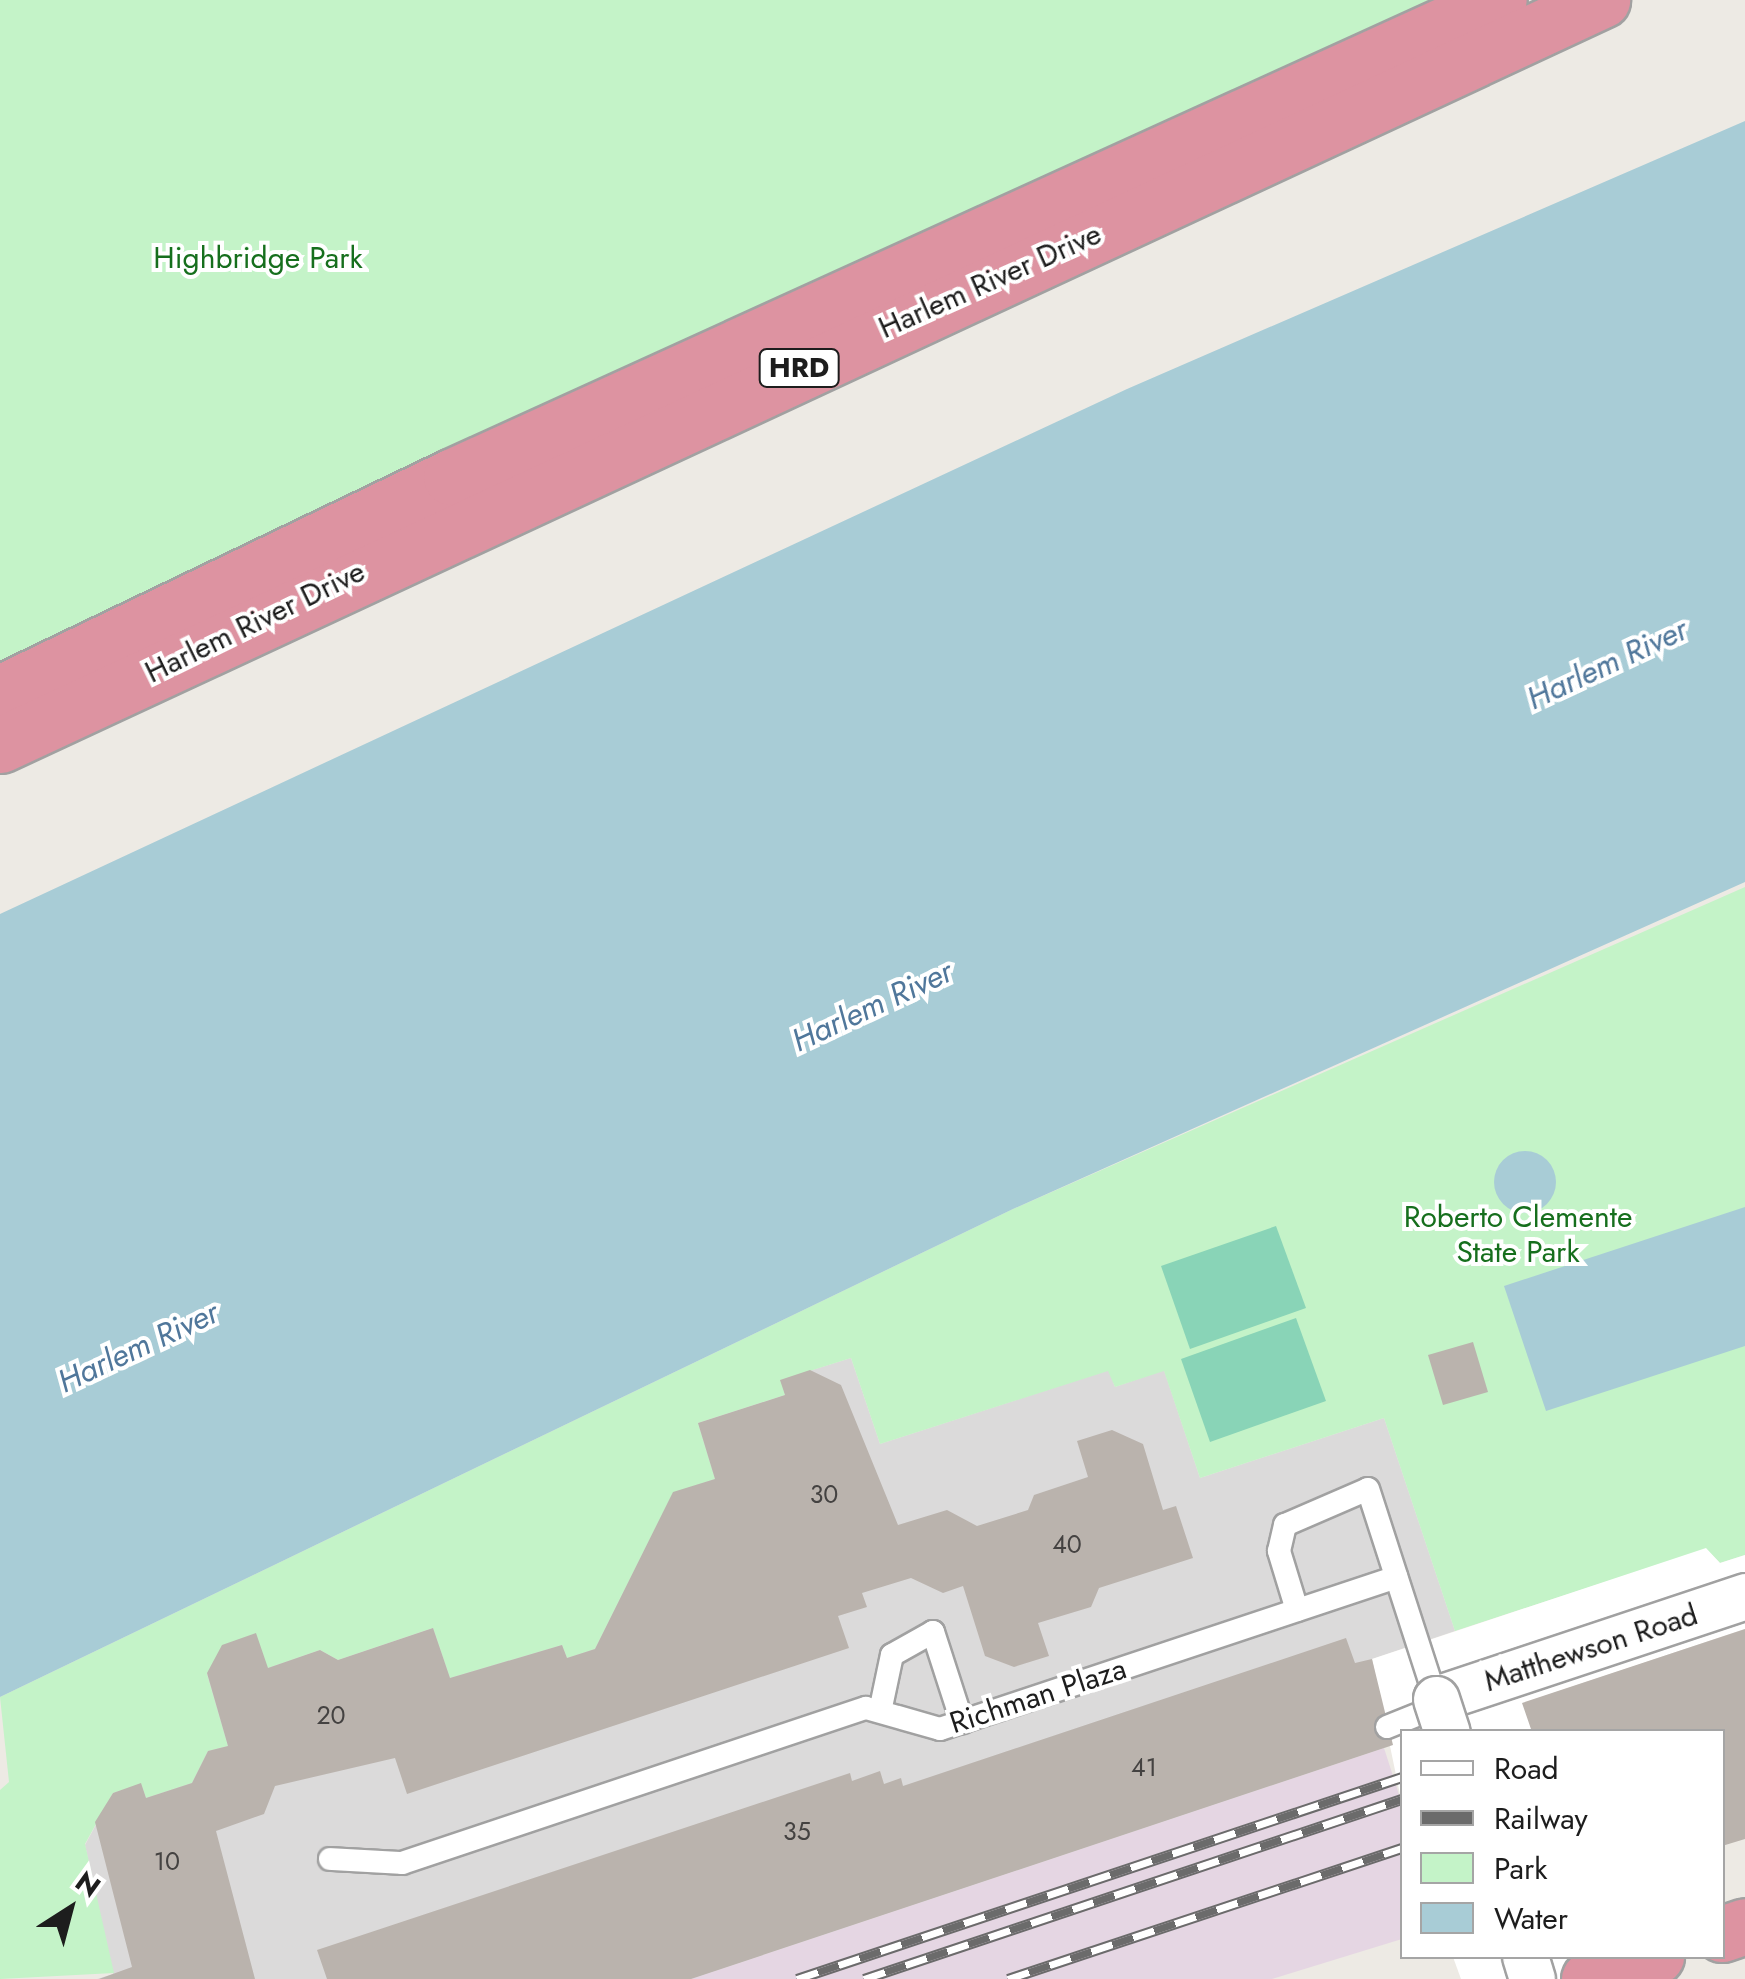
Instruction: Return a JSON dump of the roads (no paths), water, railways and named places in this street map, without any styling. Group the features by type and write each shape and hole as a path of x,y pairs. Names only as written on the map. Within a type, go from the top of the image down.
{"highway":[{"name":"Harlem River Drive","path":"0,693 1499,0"},
{"name":"Harlem River Drive","path":"0,744 1602,0"},
{"path":"1589,1979 1647,1959"}],"street":[{"name":"Matthewson Road","path":"1442,1715 1745,1598"}],"lane":[{"path":"1297,1610 1280,1537 1315,1505 1368,1489 1442,1715"},
{"name":"Richman Plaza","path":"881,1707 926,1731 962,1722 1396,1577"},
{"path":"1386,1727 1745,1598"},
{"path":"330,1859 402,1863 881,1707 892,1655 933,1632 962,1722"}],"water":[{"name":"Harlem River","path":"1745,121 1745,882 1013,1209 0,1697 0,914 1127,389"},
{"path":"1525,1151 1547,1160 1556,1182 1547,1204 1525,1213 1503,1204 1494,1182 1503,1160"},
{"path":"1745,1207 1745,1346 1546,1411 1504,1286"}],"railway":[{"path":"797,1979 1400,1778"},
{"path":"864,1979 1400,1800"},
{"path":"1008,1979 1400,1849"}],"park label":[{"name":"Highbridge Park","path":"258,258"},
{"name":"Roberto Clemente State Park","path":"1518,1234"}]}
